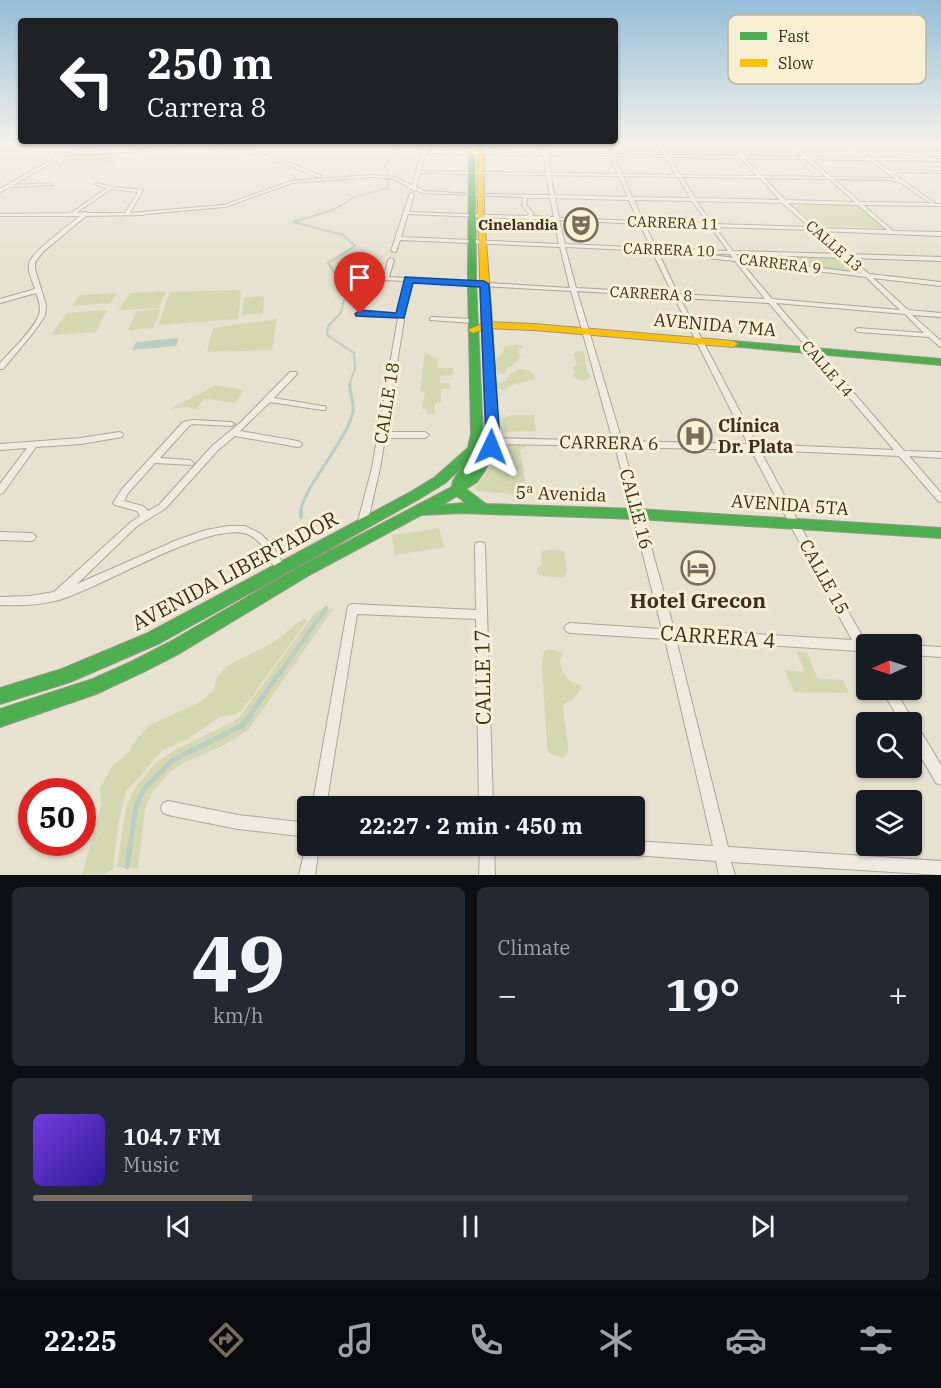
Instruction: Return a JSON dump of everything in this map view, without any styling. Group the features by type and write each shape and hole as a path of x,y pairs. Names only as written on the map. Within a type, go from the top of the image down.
{"main road":[{"path":"475,185 473,195 476,215 478,284 473,325 477,434 470,465 459,480 458,490 483,509"},
{"path":"478,284 486,325 493,441"},
{"path":"473,325 486,325"},
{"name":"AVENIDA 7MA","path":"486,325 586,331 941,362"},
{"name":"AVENIDA LIBERTADOR","path":"0,718 96,686 138,666 174,648 306,570 458,490 480,469 493,441"},
{"name":"AVENIDA LIBERTADOR","path":"0,696 64,676 154,638 281,570 440,480 473,450"},
{"name":"5ª Avenida","path":"416,512 483,509 637,514"},
{"name":"AVENIDA 5TA","path":"637,514 941,533"}],"street":[{"path":"0,191 10,186 34,185"},
{"path":"101,185 141,191 127,213"},
{"path":"139,213 225,206 277,185"},
{"path":"270,188 281,185"},
{"path":"0,215 223,210 286,185"},
{"path":"402,185 412,194 473,195"},
{"path":"406,185 423,192 551,198 938,205"},
{"name":"CALLE 16","path":"550,185 551,198 574,290 670,634 728,875"},
{"name":"CALLE 15","path":"624,185 675,295 753,447 857,634"},
{"name":"CALLE 14","path":"684,185 730,252 769,301 941,499"},
{"name":"CALLE 13","path":"768,185 785,203 867,275 941,345"},
{"path":"840,185 892,232"},
{"path":"906,185 938,205"},
{"path":"73,213 110,188"},
{"path":"394,252 412,194"},
{"path":"525,197 524,205 530,215"},
{"path":"0,367 39,322 44,311 32,262 42,250 86,213"},
{"name":"CARRERA 11","path":"406,213 557,216 642,222 941,234"},
{"name":"CARRERA 10","path":"398,238 655,250 941,259"},
{"name":"CARRERA 9","path":"655,250 941,284"},
{"path":"386,278 391,260"},
{"name":"CARRERA 8","path":"361,277 769,301 941,315"},
{"name":"CALLE 18","path":"362,525 382,435 408,279"},
{"path":"0,301 39,290"},
{"path":"360,314 401,316"},
{"path":"432,319 473,325"},
{"path":"858,330 931,335"},
{"path":"57,596 134,524 162,507 232,429 269,399 293,374"},
{"path":"269,399 322,408"},
{"path":"145,517 145,513 140,508 118,503 125,491 186,424 193,422 298,444"},
{"path":"0,447 119,435"},
{"path":"382,435 426,435"},
{"name":"CARRERA 6","path":"493,441 753,447 941,455"},
{"path":"0,491 33,445"},
{"path":"153,460 190,463"},
{"path":"0,601 57,596 199,535 222,529 246,530 263,540 270,547 281,570"},
{"path":"0,536 31,537"},
{"name":"CALLE 17","path":"480,546 486,796"},
{"path":"321,796 352,609 482,615"},
{"name":"CARRERA 4","path":"570,628 856,648"},
{"path":"922,651 941,652"},
{"path":"922,746 941,778"},
{"path":"168,808 238,822 297,829"},
{"path":"645,849 941,868"},
{"path":"307,875 310,856"},
{"path":"487,856 487,875"}],"green space":[{"path":"806,204 861,207 882,226 880,228 822,226 814,223 795,207"},
{"path":"698,251 845,255 867,275 700,255"},
{"path":"238,290 241,292 238,319 158,325 170,292"},
{"path":"166,291 159,308 119,310 130,293"},
{"path":"117,293 110,303 72,306 80,295"},
{"path":"264,296 263,313 242,315 244,298"},
{"path":"161,309 153,328 128,330 137,311"},
{"path":"107,310 96,332 51,335 67,313"},
{"path":"277,319 272,350 207,352 213,328"},
{"path":"524,346 518,351 520,358 506,369 504,374 496,374 493,366 494,359 503,354 504,347"},
{"path":"582,351 585,355 586,368 590,376 587,380 579,380 573,376 575,372 572,368 577,364 574,354"},
{"path":"425,352 438,360 437,368 453,368 453,375 440,376 440,383 450,383 450,389 441,389 441,402 435,403 435,414 427,414 427,409 422,409 425,392 420,391"},
{"path":"520,369 530,370 536,379 512,385 504,390 495,388 496,383 506,381 509,375"},
{"path":"216,385 244,390 235,403 205,399 195,409 188,407 170,409"},
{"path":"511,415 534,415 536,431 504,432 503,418"},
{"path":"523,444 526,446 520,450 526,487 539,493 533,496 476,491 475,488 491,468 501,445"},
{"path":"439,528 444,547 395,555 392,535"},
{"path":"564,551 567,570 564,578 543,576 537,573 537,568 542,564 541,552"},
{"path":"334,608 248,730 224,745 181,764 168,774 152,792 145,809 138,868 117,867 126,807 137,785 156,763 175,750 238,719 316,611"},
{"path":"304,618 307,621 242,710 235,715 219,717 188,739 163,750 126,791 118,826 113,869 104,875 82,875 87,856 96,856 96,823 101,805 100,788 113,765 128,753 150,725 200,702 214,690 217,677 227,666 274,642"},
{"path":"550,649 563,653 560,659 563,672 571,682 580,685 581,689 573,699 563,705 568,748 563,758 550,754 547,747 542,664 544,651"},
{"path":"796,651 807,653 818,679 843,680 849,693 794,692 785,670 805,672"}],"shaded area":[{"path":"179,338 176,346 132,350 136,342"}],"waterway":[{"path":"339,207 354,197 388,188 388,185"},
{"path":"341,205 333,210 293,222 343,235 355,246 328,263 347,291 340,314 328,326 327,335 354,353 355,369 349,385"},
{"path":"301,512 308,491 349,424 353,412 350,384"},
{"path":"301,512 301,517"},
{"path":"280,673 326,608"},
{"path":"127,867 136,806 144,789 173,760 243,725 281,671"}],"traffic: fast":[{"path":"458,490 459,481 470,465 477,434 472,283 472,185"},
{"path":"0,718 96,686 139,666 174,648 306,570 449,495 472,479 480,469 493,441 486,306"},
{"path":"733,344 941,362"},
{"path":"0,696 64,676 154,638 414,496 440,480 473,450"},
{"path":"458,490 483,509"},
{"path":"423,511 462,508 637,514 941,533"}],"traffic: slow":[{"path":"481,185 486,306"},
{"path":"473,330 486,325 534,327 733,344"}],"place":[{"name":"Cinelandia","path":"581,225"},
{"name":"Clínica Dr. Plata","path":"695,436"},
{"name":"Hotel Grecon","path":"698,568"}],"route":[{"path":"360,314 401,316 408,279 484,284 493,441 491,447"}]}
